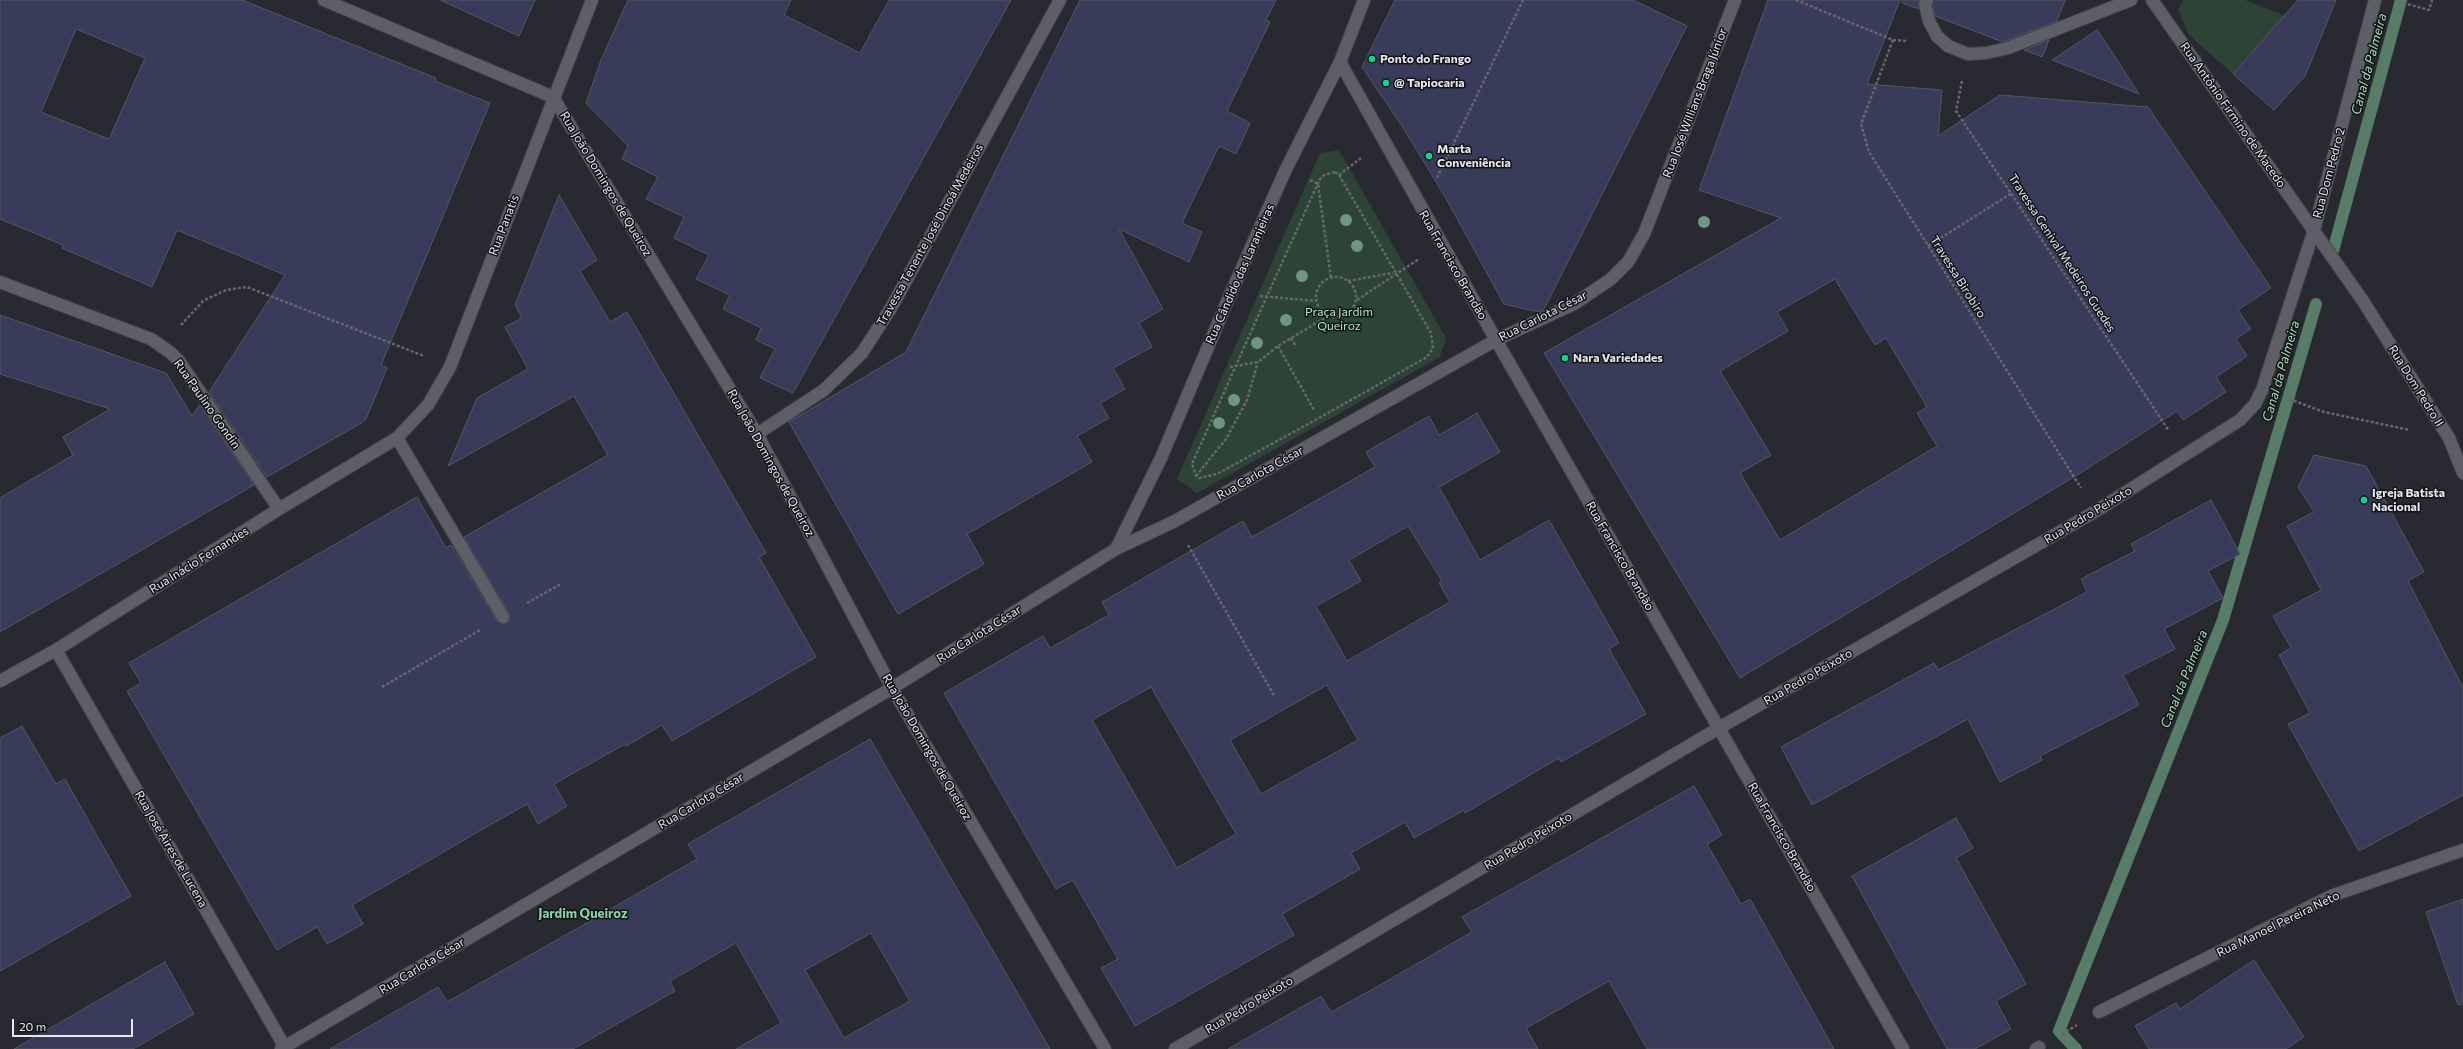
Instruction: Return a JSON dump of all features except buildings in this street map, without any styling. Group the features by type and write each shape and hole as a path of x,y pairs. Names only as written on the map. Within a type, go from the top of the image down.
{"street":[{"path":"324,0 553,97"},
{"name":"Rua Panatis","path":"397,438 428,405 450,367 553,97 592,0"},
{"name":"Travessa Tenente José Dinoá Medeiros","path":"757,434 824,390 862,354 891,308 1060,0"},
{"name":"Rua Cândido das Laranjeiras","path":"1116,549 1162,458 1230,295 1286,170 1340,62 1364,0"},
{"name":"Rua José Willians Braga Júnior","path":"1654,206 1735,0"},
{"path":"1927,0 1929,21 1937,36 1948,46 1968,54 1986,53 2008,48 2130,0"},
{"name":"Rua Antônio Firmino de Macedo","path":"2152,0 2362,301"},
{"name":"Rua Dom Pedro 2","path":"2317,235 2374,0"},
{"name":"Rua Francisco Brandão","path":"1340,62 1421,209 1903,1049"},
{"name":"Rua João Domingos de Queiroz","path":"553,97 757,434 892,688 1105,1049"},
{"name":"Rua Carlota César","path":"284,1048 892,688 1116,549 1175,521 1496,340 1574,304 1611,279 1628,262 1644,234 1654,206"},
{"path":"2262,390 2317,235"},
{"name":"Rua Paulino Gondin","path":"0,282 151,339 162,346 178,361 279,509"},
{"name":"Rua Dom Pedro II","path":"2362,301 2449,438 2463,474"},
{"name":"Rua Pedro Peixoto","path":"1175,1049 1719,728 2096,511 2240,420 2255,404 2262,390"},
{"path":"397,438 503,617"},
{"name":"Rua Inácio Fernandes","path":"0,681 56,650 279,509 397,438"},
{"name":"Rua José Aires de Lucena","path":"56,650 284,1048"},
{"name":"Rua Manoel Pereira Neto","path":"2099,1012 2331,896 2463,850"}],"path":[{"path":"1421,209 1523,0"},
{"path":"1796,0 1893,40 1909,41 1937,36"},
{"path":"2399,2 2429,10 2432,0"},
{"name":"Travessa Birobiro","path":"1893,40 1861,124 1869,152 2096,511"},
{"name":"Travessa Genival Medeiros Guedes","path":"1968,54 1956,111 2012,193 2184,456"},
{"path":"1335,172 1339,175 1431,333 1433,342 1431,352 1319,418 1217,474 1207,478 1196,476 1192,464 1318,184 1324,175 1335,172"},
{"path":"1318,184 1331,278"},
{"path":"1928,246 2012,193"},
{"path":"1348,281 1395,272"},
{"path":"1198,371 1258,362 1278,346 1328,316 1342,317 1354,307 1357,300 1395,272"},
{"path":"1328,316 1322,311 1317,301 1317,291 1321,284 1331,278 1341,277 1348,281 1353,286 1357,300"},
{"path":"162,346 203,301 226,290 247,287 450,367"},
{"path":"1230,295 1267,296 1317,301"},
{"path":"1291,338 1296,347"},
{"path":"1278,346 1328,434"},
{"path":"1258,362 1247,400 1226,439 1196,476 1175,521 1275,697"},
{"path":"2262,390 2324,412 2449,438"},
{"path":"382,687 561,584"},
{"path":"2038,1048 2099,1012"}],"green space":[{"path":"2183,0 2245,0 2295,20 2271,31 2233,74 2189,35 2178,10"},
{"name":"Praça Jardim Queiroz","path":"1339,150 1446,338 1440,357 1197,493 1177,479 1320,153"}],"waterway":[{"name":"Canal da Palmeira","path":"2333,251 2401,0"},
{"name":"Canal da Palmeira","path":"2076,1049 2059,1031 2223,620 2316,304"}],"place":[{"name":"Ponto do Frango","path":"1372,59"},
{"name":"@ Tapiocaria","path":"1386,83"},
{"name":"Marta Conveniência","path":"1429,156"},
{"name":"Nara Variedades","path":"1565,358"},
{"name":"Igreja Batista Nacional","path":"2364,500"}],"district":[{"name":"Jardim Queiroz","path":"583,914"}]}
